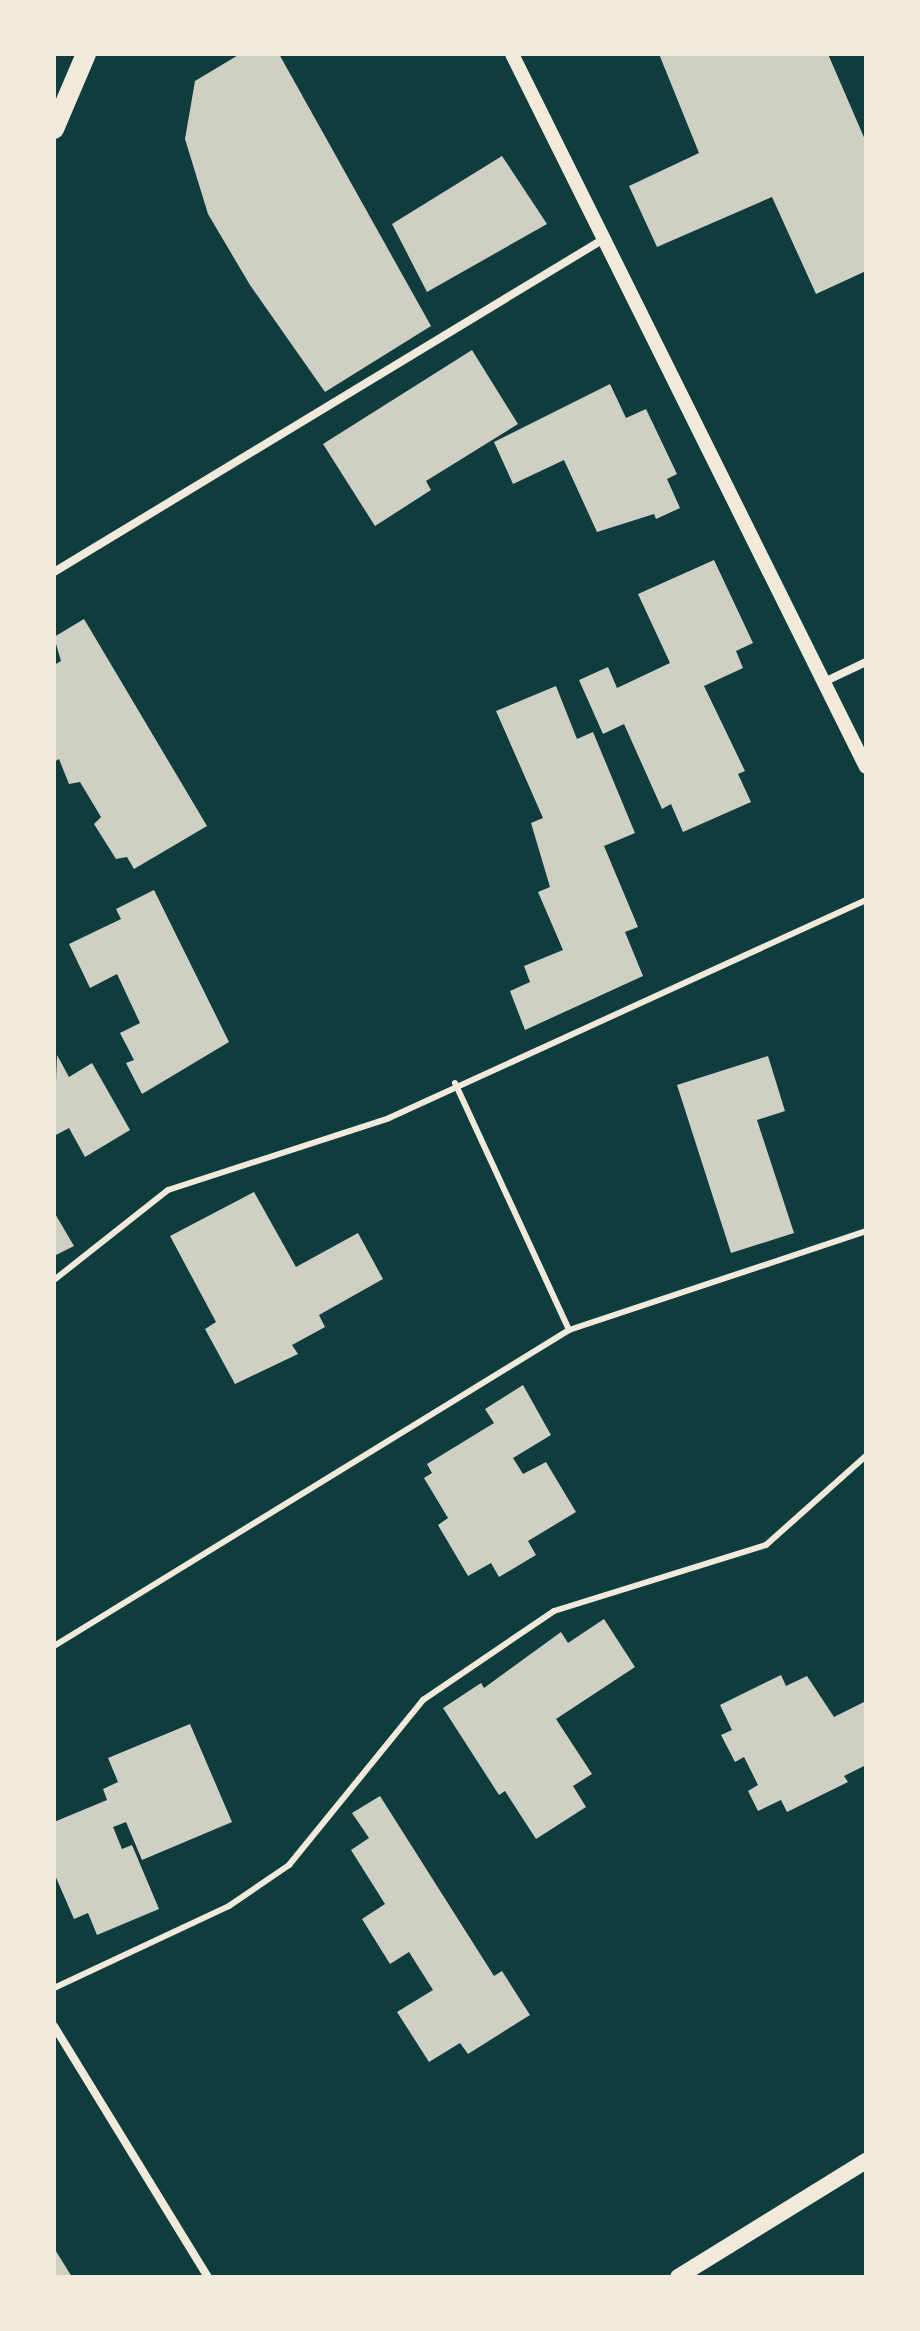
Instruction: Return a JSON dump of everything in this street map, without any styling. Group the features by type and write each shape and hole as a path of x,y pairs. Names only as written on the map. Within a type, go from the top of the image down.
{"main road":[{"path":"54,129 86,54"},
{"path":"678,2277 696,2272 866,2161"}],"street":[{"path":"512,54 602,240 826,681 866,767"},
{"path":"54,572 602,240"},
{"path":"826,681 866,662"},
{"path":"54,2026 208,2277"}],"lane":[{"path":"54,1280 168,1190 389,1118 455,1083 866,900"},
{"path":"455,1083 569,1330"},
{"path":"54,1646 569,1330 866,1231"},
{"path":"54,1988 229,1906 289,1865 423,1700 554,1611 766,1545 866,1456"}],"building":[{"path":"240,54 279,54 431,326 325,392 250,285 208,214 185,139 195,81"},
{"path":"659,54 828,54 866,142 866,271 816,294 772,197 657,247 629,186 699,153"},
{"path":"502,156 547,224 427,292 392,224"},
{"path":"472,350 518,424 426,481 431,490 375,526 323,444"},
{"path":"610,384 626,418 646,409 677,474 667,479 680,508 656,519 654,514 597,532 564,460 513,484 494,442"},
{"path":"714,560 753,643 736,651 743,668 704,686 745,771 738,774 751,802 683,832 671,804 662,809 624,724 603,734 579,680 608,667 617,688 670,663 638,594"},
{"path":"84,619 207,826 134,869 127,857 116,859 94,824 101,817 80,782 69,784 59,759 54,762 54,665 61,661 54,637"},
{"path":"556,686 577,739 593,732 635,833 604,846 638,927 625,932 643,976 525,1030 510,991 530,982 524,966 563,950 538,892 550,887 531,823 543,818 496,711"},
{"path":"154,890 229,1042 142,1094 126,1063 134,1060 120,1033 140,1023 117,974 90,988 69,944 121,919 116,909"},
{"path":"57,1055 69,1077 92,1063 130,1130 85,1157 69,1128 54,1136"},
{"path":"768,1056 785,1111 757,1120 794,1233 731,1253 677,1085"},
{"path":"254,1192 296,1267 358,1233 383,1279 319,1315 325,1327 292,1345 298,1354 235,1384 205,1329 216,1322 170,1236"},
{"path":"54,1212 74,1246 54,1256"},
{"path":"523,1385 551,1435 513,1458 523,1474 546,1462 576,1512 528,1541 536,1555 499,1577 491,1563 468,1576 438,1525 448,1518 424,1478 432,1473 427,1464 494,1423 485,1409"},
{"path":"604,1619 635,1667 556,1719 592,1774 573,1786 586,1807 536,1839 505,1791 499,1795 443,1708 481,1683 484,1688 561,1632 568,1643"},
{"path":"781,1675 786,1686 807,1676 834,1717 866,1701 866,1765 844,1776 848,1782 787,1812 781,1800 758,1811 748,1791 758,1785 744,1757 735,1762 721,1735 732,1730 720,1705"},
{"path":"190,1724 232,1822 142,1860 126,1822 113,1827 122,1849 132,1845 159,1909 97,1935 88,1913 74,1919 54,1873 54,1822 107,1800 103,1789 118,1782 108,1758"},
{"path":"380,1796 494,1976 502,1971 530,2015 468,2054 460,2043 429,2062 397,2012 433,1990 409,1952 390,1964 362,1919 385,1904 351,1850 369,1838 352,1813"},
{"path":"54,2248 72,2277 54,2277"}]}
